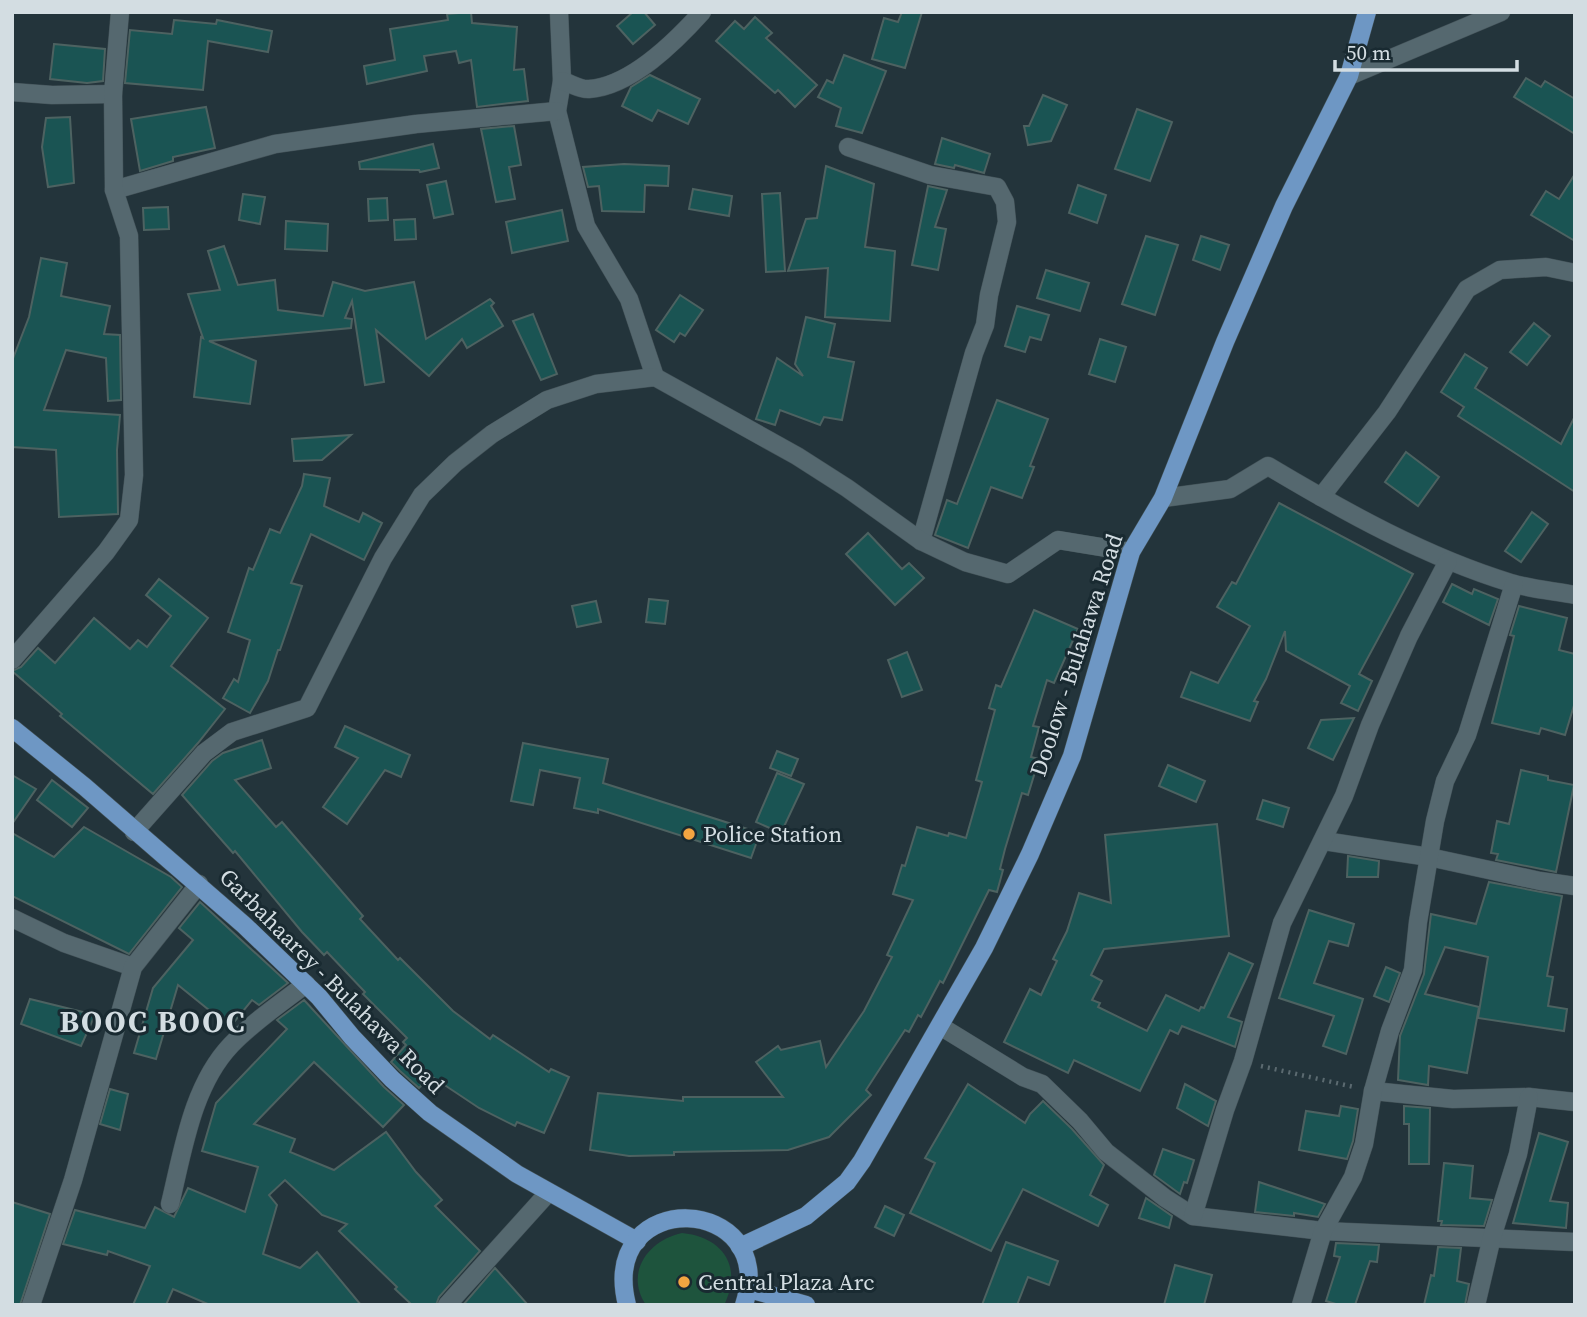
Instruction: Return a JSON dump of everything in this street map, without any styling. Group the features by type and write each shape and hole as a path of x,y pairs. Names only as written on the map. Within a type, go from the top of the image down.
{"main road":[{"name":"Doolow - Bulahawa Road","path":"740,1247 806,1216 847,1182 862,1161 984,948 1030,855 1072,756 1132,552 1163,498 1225,342 1279,219 1349,76 1367,12"},
{"name":"Garbahaarey - Bulahawa Road","path":"12,728 199,884 306,984 392,1079 430,1113 548,1193 637,1241"},
{"path":"627,1305 623,1287 624,1267 631,1249 645,1232 664,1221 685,1217 707,1220 726,1231 740,1247 748,1268 747,1297 806,1305"}],"street":[{"path":"12,660 106,552 129,520 134,475 130,236 114,190 113,94 120,12"},
{"path":"559,12 562,81 557,111 586,226 629,299 655,377"},
{"path":"562,81 587,90 624,80 678,38 702,12"},
{"path":"1349,76 1500,12"},
{"path":"12,92 52,95 113,94"},
{"path":"114,190 275,144 416,124 557,111"},
{"path":"848,147 930,175 997,187 1005,202 1007,222 989,295 985,326 974,353 920,541"},
{"path":"1321,497 1387,412 1467,289 1500,270 1546,267 1575,273"},
{"path":"134,832 204,753 232,732 307,708 383,558 422,495 455,463 492,434 547,400 596,384 655,377 797,456 847,488 920,541 965,562 1008,574 1058,540 1132,552"},
{"path":"1163,498 1230,489 1268,466 1321,497 1448,561 1514,584 1575,595"},
{"path":"1193,1216 1225,1110 1243,1062 1282,923 1324,841 1398,661 1448,561"},
{"path":"1301,1305 1323,1231 1353,1177 1364,1144 1373,1091 1390,1031 1413,970 1435,821 1445,781 1467,735 1514,584"},
{"path":"1324,841 1429,857 1575,886"},
{"path":"31,1305 73,1180 133,967 199,884"},
{"path":"12,918 64,943 133,967"},
{"path":"170,1204 195,1107 212,1071 230,1046 306,984"},
{"path":"940,1026 1023,1077 1042,1084 1080,1121 1106,1152 1193,1216 1323,1231 1575,1242"},
{"path":"1373,1091 1454,1099 1530,1097 1575,1102"},
{"path":"1476,1305 1492,1237 1518,1154 1530,1097"},
{"path":"447,1305 548,1193"}],"path":[{"path":"1243,1062 1373,1091"}],"green space":[{"path":"682,1233 709,1241 726,1256 731,1278 724,1305 646,1305 638,1281 643,1259 659,1243"}],"building":[{"path":"471,12 472,23 517,27 514,70 524,69 528,101 477,107 471,60 459,63 456,51 424,56 427,71 367,84 364,66 395,60 390,29 448,20 447,14"},
{"path":"633,12 644,12 655,25 633,44 617,26"},
{"path":"902,12 922,12 905,68 872,59 884,18 898,22"},
{"path":"755,17 772,33 766,38 817,85 795,107 778,90 775,93 716,41 735,21 744,29"},
{"path":"174,20 216,24 217,20 272,31 268,52 208,41 203,90 125,83 130,30 172,34"},
{"path":"54,44 105,49 103,81 87,83 50,79"},
{"path":"844,55 886,71 862,133 836,126 841,108 818,97 827,80 833,83"},
{"path":"650,75 700,99 688,124 658,110 652,121 622,106 631,87"},
{"path":"1526,78 1541,87 1545,81 1575,99 1575,134 1514,97"},
{"path":"1043,95 1067,105 1051,141 1028,145 1024,126 1029,126"},
{"path":"206,107 215,148 173,157 173,161 140,171 131,119"},
{"path":"1137,109 1172,122 1150,181 1115,169"},
{"path":"70,117 74,183 48,187 42,147 46,118"},
{"path":"514,126 521,165 509,167 515,199 496,202 481,129"},
{"path":"942,138 990,154 984,173 955,165 954,168 935,164"},
{"path":"433,144 439,168 420,172 360,169 359,162"},
{"path":"624,164 669,166 668,186 645,185 644,212 602,211 599,186 588,187 583,167"},
{"path":"826,166 874,184 865,247 895,251 890,321 825,317 828,268 788,271 806,219 817,218"},
{"path":"1575,174 1575,241 1531,215 1546,191 1559,199"},
{"path":"446,181 453,214 434,218 427,185"},
{"path":"1078,185 1106,195 1097,223 1069,213"},
{"path":"928,186 947,190 935,227 946,229 938,270 912,265"},
{"path":"693,189 732,196 729,216 689,209"},
{"path":"780,193 785,271 766,272 762,194"},
{"path":"243,194 265,197 260,224 239,220"},
{"path":"387,198 388,220 369,221 368,199"},
{"path":"168,207 169,229 144,230 143,208"},
{"path":"562,210 568,241 512,253 506,222"},
{"path":"415,219 416,239 395,240 394,220"},
{"path":"286,221 328,224 327,251 285,249"},
{"path":"1146,236 1178,245 1155,315 1122,304"},
{"path":"1201,236 1229,245 1220,270 1193,260"},
{"path":"224,246 238,285 275,280 278,310 323,316 333,282 365,291 414,282 426,339 490,299 494,303 491,306 503,326 467,348 462,339 429,376 376,330 384,382 365,385 352,301 345,318 352,319 351,328 209,341 256,361 250,404 194,397 201,337 203,338 188,294 220,290 208,251"},
{"path":"41,258 67,263 61,296 110,306 104,334 120,335 121,400 108,401 106,358 66,350 44,410 120,415 117,450 118,514 59,517 56,450 12,447 12,361 29,317"},
{"path":"1046,270 1089,283 1080,311 1037,298"},
{"path":"680,295 703,310 685,336 680,333 674,342 656,330"},
{"path":"1017,306 1049,315 1041,340 1030,337 1025,352 1005,346"},
{"path":"533,314 557,374 541,380 513,321"},
{"path":"806,317 835,324 828,357 854,362 842,420 824,417 820,425 780,410 775,425 756,419 777,358 803,376 795,364"},
{"path":"1534,323 1550,336 1527,365 1510,352"},
{"path":"1100,339 1126,347 1115,382 1089,374"},
{"path":"1465,354 1487,368 1475,388 1561,444 1575,416 1575,492 1458,416 1464,407 1441,392"},
{"path":"997,400 1048,419 1030,466 1034,467 1022,498 991,487 968,548 935,535 947,500 957,504"},
{"path":"351,435 322,460 294,461 292,439"},
{"path":"1406,452 1439,477 1418,506 1385,482"},
{"path":"304,474 330,478 324,506 359,522 363,513 382,523 364,560 311,534 291,583 302,586 268,681 250,713 223,698 234,679 238,682 250,640 228,632 249,568 253,570 270,529 280,533 302,486"},
{"path":"1279,503 1413,574 1359,674 1372,681 1358,711 1341,703 1350,686 1286,651 1285,631 1254,701 1258,702 1250,721 1181,697 1191,672 1218,683 1250,626 1217,607 1232,582 1236,584"},
{"path":"1532,512 1548,524 1521,562 1505,551"},
{"path":"868,533 902,569 909,563 924,578 895,605 846,554"},
{"path":"159,579 208,618 171,666 225,709 153,794 60,716 62,714 12,671 21,667 38,648 55,663 94,618 130,649 138,640 147,647 171,616 146,595"},
{"path":"1452,584 1472,594 1474,589 1498,599 1489,625 1443,602"},
{"path":"649,599 668,601 665,624 646,622"},
{"path":"596,601 601,622 577,627 572,606"},
{"path":"1519,606 1567,618 1559,650 1575,654 1575,702 1565,735 1541,728 1539,734 1492,723 1514,636 1510,635"},
{"path":"1034,610 1078,629 1054,683 1047,680 1033,726 1039,727 1031,757 1039,759 1028,795 1022,793 1005,849 997,892 989,890 943,983 940,981 921,1017 918,1015 909,1032 905,1030 866,1090 871,1095 829,1137 788,1150 674,1152 674,1155 629,1156 590,1150 598,1093 683,1101 683,1097 783,1097 756,1062 778,1046 781,1050 820,1041 826,1067 864,1011 892,957 887,955 913,900 893,894 917,827 966,838 982,782 976,780 995,710 989,708 996,685 1001,687"},
{"path":"907,652 922,690 902,697 888,660"},
{"path":"1354,718 1333,760 1308,748 1321,720"},
{"path":"345,726 410,755 401,777 385,770 347,824 323,807 358,758 335,747"},
{"path":"262,740 271,768 235,780 276,827 282,822 363,916 360,919 398,960 400,958 453,1011 490,1039 493,1035 549,1072 551,1069 569,1077 544,1133 517,1122 515,1126 479,1108 431,1076 419,1088 400,1071 391,1062 406,1045 403,1042 407,1038 363,994 365,992 327,952 324,955 302,932 235,851 233,853 182,795 212,761 223,753"},
{"path":"523,743 608,759 603,783 760,833 751,858 598,809 598,813 574,808 580,778 540,770 533,805 511,801"},
{"path":"777,751 798,759 791,776 770,768"},
{"path":"1168,765 1205,781 1196,802 1159,786"},
{"path":"1521,770 1548,776 1548,780 1574,785 1556,872 1496,860 1498,854 1491,853 1497,821 1509,824"},
{"path":"777,773 804,784 781,833 756,822"},
{"path":"12,775 36,789 12,824"},
{"path":"52,780 88,808 72,827 37,800"},
{"path":"1263,800 1289,808 1283,827 1257,819"},
{"path":"1217,824 1229,936 1104,949 1091,975 1102,981 1092,1000 1100,1003 1098,1007 1147,1031 1166,995 1199,1011 1201,1007 1204,1008 1229,953 1253,964 1228,1017 1242,1022 1235,1047 1182,1026 1178,1034 1170,1030 1140,1091 1074,1060 1068,1073 1004,1042 1030,989 1041,995 1057,961 1053,959 1067,931 1079,893 1111,903 1105,835"},
{"path":"84,827 171,877 182,887 129,954 12,896 12,833 54,857"},
{"path":"1348,856 1379,861 1378,877 1347,877"},
{"path":"1489,882 1562,896 1547,976 1553,977 1548,1006 1567,1009 1564,1031 1478,1018 1488,957 1445,947 1425,994 1479,1007 1467,1073 1429,1066 1428,1085 1398,1080 1400,1036 1424,974 1431,914 1476,924"},
{"path":"200,902 288,983 259,1005 252,1000 230,1027 178,985 156,1059 134,1053 153,988 193,940 179,928"},
{"path":"1309,910 1354,924 1348,946 1329,941 1314,983 1363,999 1346,1054 1323,1046 1334,1016 1279,998"},
{"path":"1386,967 1400,973 1389,1002 1374,996"},
{"path":"30,999 95,1015 81,1046 21,1024"},
{"path":"304,1000 404,1105 383,1127 314,1062 254,1124 295,1139 290,1152 334,1170 386,1132 416,1172 442,1200 435,1206 480,1251 439,1297 436,1305 412,1305 339,1231 347,1224 322,1215 285,1180 269,1195 277,1205 263,1254 300,1268 317,1252 361,1305 210,1305 173,1289 166,1305 133,1305 150,1266 108,1251 107,1255 63,1244 75,1210 145,1228 155,1207 174,1217 188,1188 245,1212 258,1167 202,1151 216,1103 287,1029 277,1020"},
{"path":"968,1084 1025,1123 1043,1101 1072,1129 1104,1165 1090,1195 1108,1205 1098,1226 1023,1189 991,1251 910,1213 935,1163 925,1158"},
{"path":"1185,1084 1216,1101 1208,1126 1177,1108"},
{"path":"110,1089 128,1094 120,1130 100,1124"},
{"path":"1341,1106 1358,1109 1347,1159 1299,1150 1306,1111 1339,1116"},
{"path":"1404,1106 1430,1108 1429,1164 1409,1164 1409,1124 1404,1124"},
{"path":"1539,1133 1568,1142 1550,1201 1568,1203 1566,1228 1513,1223"},
{"path":"1163,1149 1194,1160 1187,1183 1184,1182 1180,1194 1154,1175"},
{"path":"1444,1163 1473,1166 1470,1198 1492,1200 1484,1226 1441,1225 1442,1221 1438,1221"},
{"path":"1259,1182 1325,1204 1318,1217 1255,1212"},
{"path":"1146,1198 1172,1216 1169,1228 1139,1218"},
{"path":"12,1202 50,1214 20,1305 12,1305"},
{"path":"885,1206 904,1215 894,1236 875,1227"},
{"path":"1006,1242 1058,1261 1049,1285 1028,1277 1017,1305 982,1305"},
{"path":"1336,1243 1379,1245 1377,1262 1370,1261 1355,1305 1339,1305 1326,1301 1340,1257 1334,1256"},
{"path":"1438,1247 1461,1248 1457,1281 1469,1284 1465,1305 1424,1305 1431,1275 1434,1276"},
{"path":"1175,1265 1212,1275 1204,1305 1164,1305"},
{"path":"495,1268 528,1305 463,1305"}],"place":[{"name":"Police Station","path":"689,834"},
{"name":"Central Plaza Arc","path":"684,1282"}],"district":[{"name":"BOOC BOOC","path":"153,1022"}]}
